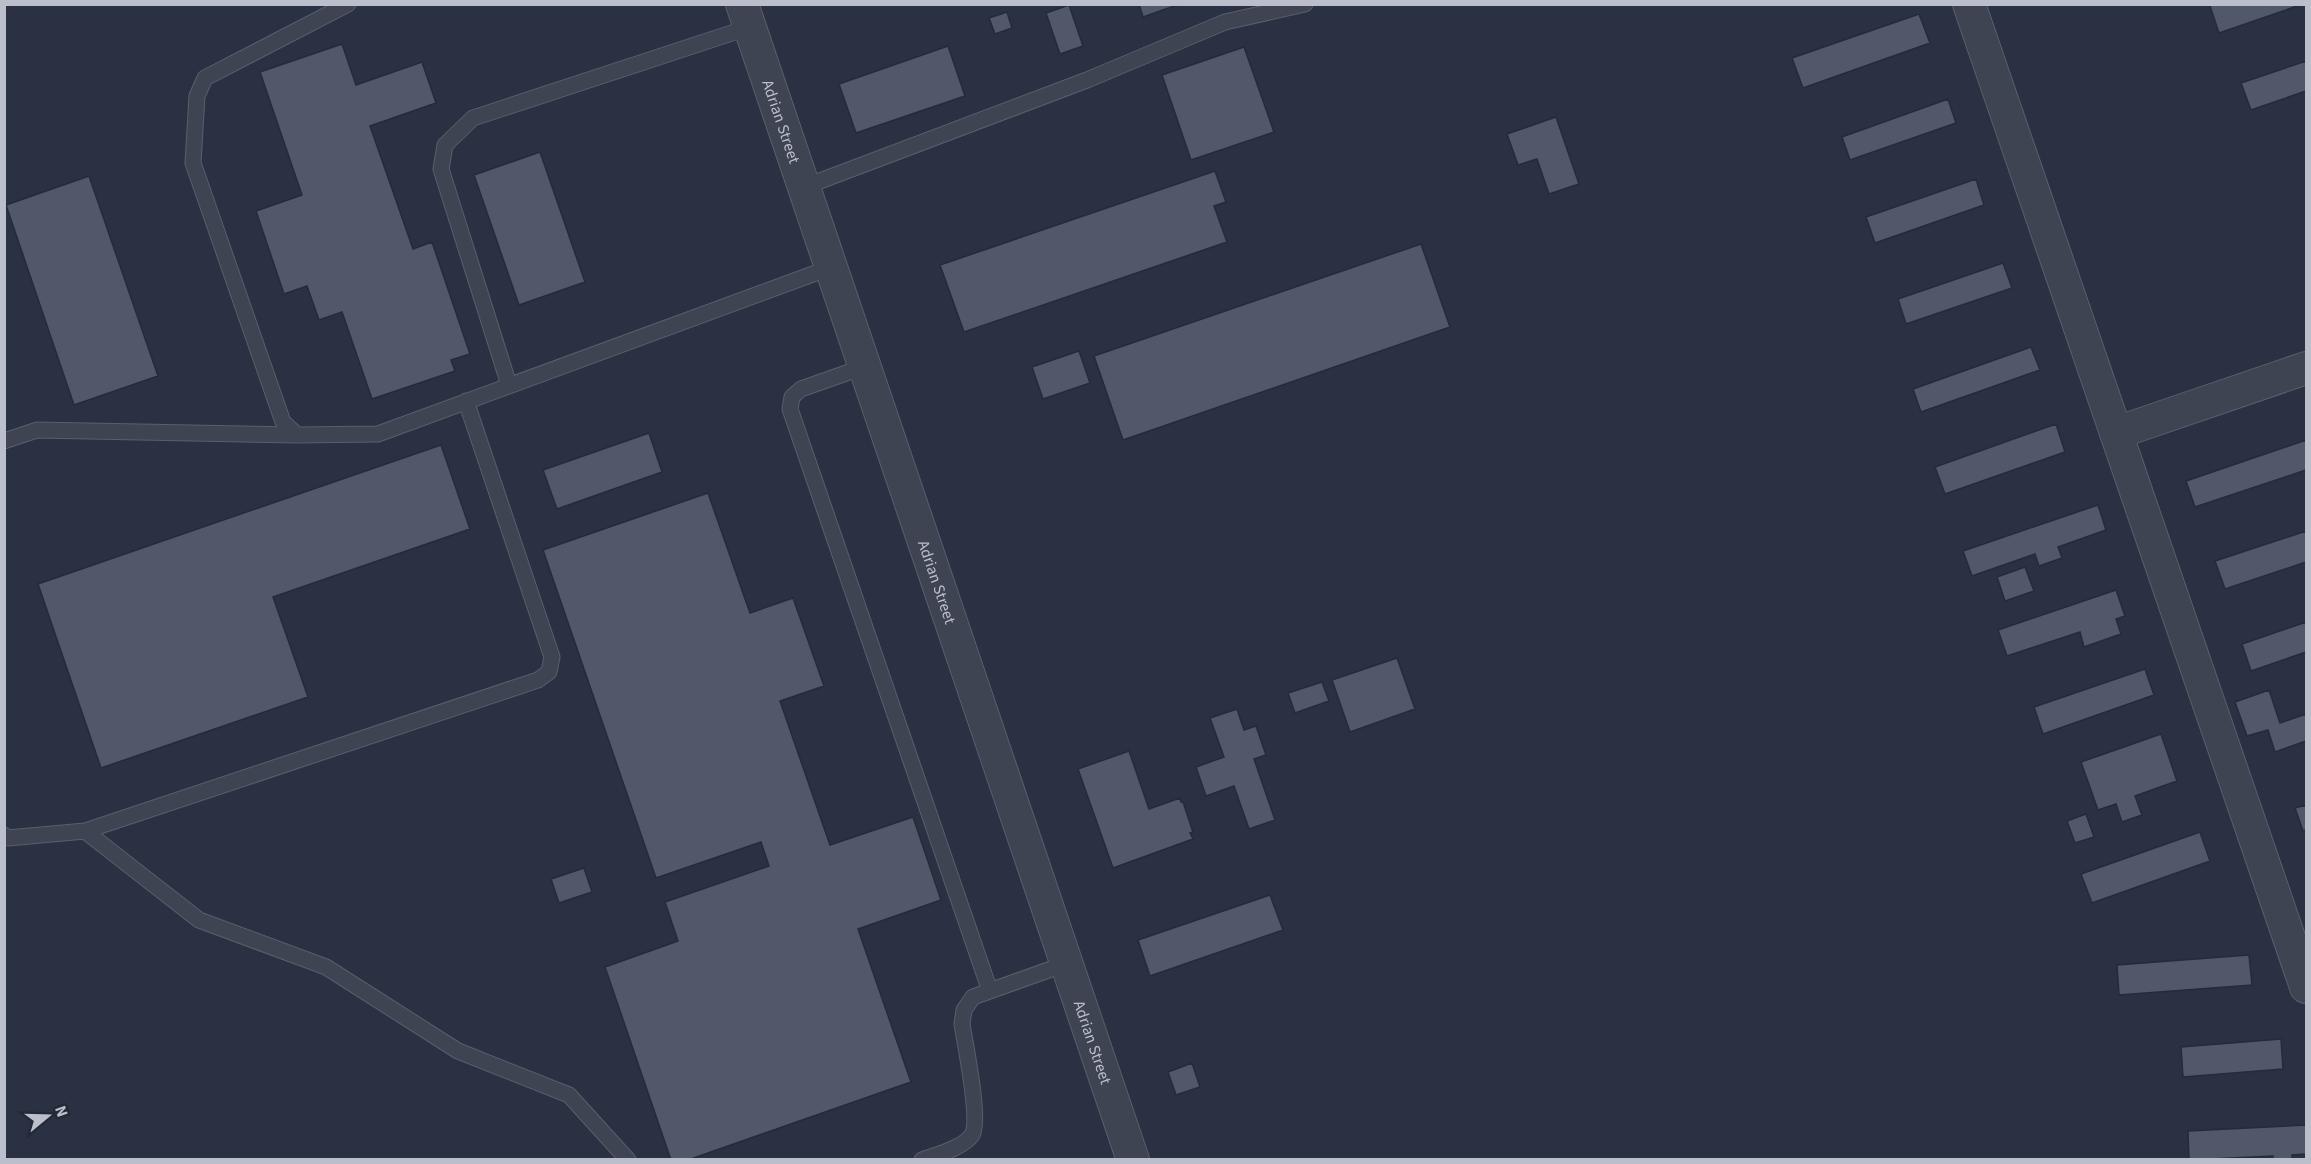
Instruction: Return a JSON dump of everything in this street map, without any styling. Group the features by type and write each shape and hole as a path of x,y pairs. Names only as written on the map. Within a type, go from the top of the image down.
{"street":[{"path":"1969,4 2307,987"},
{"name":"Adrian Street","path":"746,16 1133,1160"},
{"path":"2116,433 2307,368"}],"lane":[{"path":"297,435 283,422 193,163 197,96 205,78 348,4"},
{"path":"804,188 1087,80 1225,22 1305,4"},
{"path":"509,385 441,169 445,145 473,118 746,16"},
{"path":"4,441 37,430 297,435 378,434 832,267"},
{"path":"866,366 801,389 792,397 790,409 990,991"},
{"path":"4,836 8,838 85,831 538,680 549,672 552,657 466,401"},
{"path":"85,831 199,920 326,968 458,1051 569,1095 628,1160"},
{"path":"922,1160 955,1148 972,1135 976,1119 962,1024 964,1010 973,997 1068,963"}],"building":[{"path":"1139,4 1180,4 1143,17"},
{"path":"2215,4 2303,4 2219,33 2210,6"},
{"path":"1069,5 1083,46 1060,54 1046,13"},
{"path":"1007,12 1012,28 995,34 989,18"},
{"path":"1919,14 1930,43 1803,88 1792,58"},
{"path":"342,44 356,85 422,62 436,103 370,126 413,249 432,242 470,354 451,360 455,371 372,399 342,312 319,320 307,286 284,294 256,211 302,195 260,72"},
{"path":"948,46 965,96 856,133 839,84"},
{"path":"1244,47 1274,132 1191,160 1162,75"},
{"path":"2306,61 2306,91 2251,110 2241,83"},
{"path":"1948,99 1956,123 1850,160 1842,137"},
{"path":"1556,117 1579,184 1549,194 1537,159 1518,165 1507,134"},
{"path":"540,152 585,282 519,305 474,175"},
{"path":"1215,171 1226,202 1214,206 1227,242 964,332 940,265"},
{"path":"89,176 158,376 74,405 6,205"},
{"path":"1976,179 1984,205 1875,243 1866,217"},
{"path":"1421,244 1450,327 1123,440 1094,356"},
{"path":"2003,263 2012,288 1906,324 1898,299"},
{"path":"2031,347 2040,370 1921,412 1913,389"},
{"path":"1079,351 1090,383 1043,399 1032,367"},
{"path":"2056,424 2065,452 1945,494 1935,467"},
{"path":"649,433 662,472 557,509 543,470"},
{"path":"2306,440 2306,470 2195,507 2186,481"},
{"path":"441,445 470,529 273,597 308,697 101,768 38,584"},
{"path":"708,493 750,613 793,598 824,686 780,701 830,845 913,817 941,900 858,929 911,1082 688,1160 671,1160 605,967 678,941 665,902 769,866 761,842 656,878 543,550"},
{"path":"2098,505 2106,530 2058,547 2062,558 2039,566 2035,554 1972,576 1963,551"},
{"path":"2306,531 2306,562 2225,589 2215,561"},
{"path":"2025,567 2034,591 2005,601 1997,577"},
{"path":"2116,590 2125,616 2116,619 2121,634 2084,647 2080,632 2007,656 1998,630"},
{"path":"2306,622 2306,652 2251,671 2242,644"},
{"path":"1397,658 1415,709 1350,732 1332,680"},
{"path":"2145,669 2154,695 2043,734 2034,707"},
{"path":"1322,682 1329,701 1295,713 1288,693"},
{"path":"2269,690 2280,723 2306,714 2306,741 2275,752 2268,730 2247,736 2235,702"},
{"path":"1237,709 1244,730 1256,726 1266,755 1254,759 1275,820 1249,829 1234,786 1206,796 1196,767 1224,757 1210,718"},
{"path":"2161,734 2177,781 2135,796 2142,815 2122,822 2116,804 2098,810 2081,762"},
{"path":"1129,751 1149,809 1180,798 1193,832 1190,833 1193,839 1113,868 1078,769"},
{"path":"2306,805 2306,830 2303,831 2295,808"},
{"path":"2086,814 2094,837 2075,843 2067,821"},
{"path":"2200,832 2210,861 2092,903 2081,874"},
{"path":"584,868 592,892 559,903 551,879"},
{"path":"1270,895 1283,930 1150,976 1138,940"},
{"path":"2249,955 2252,985 2119,995 2117,965"},
{"path":"2281,1039 2283,1069 2183,1077 2181,1047"},
{"path":"1192,1063 1200,1087 1176,1095 1168,1072"},
{"path":"2306,1125 2306,1154 2292,1155 2292,1160 2273,1160 2273,1156 2189,1160 2188,1131"}]}
